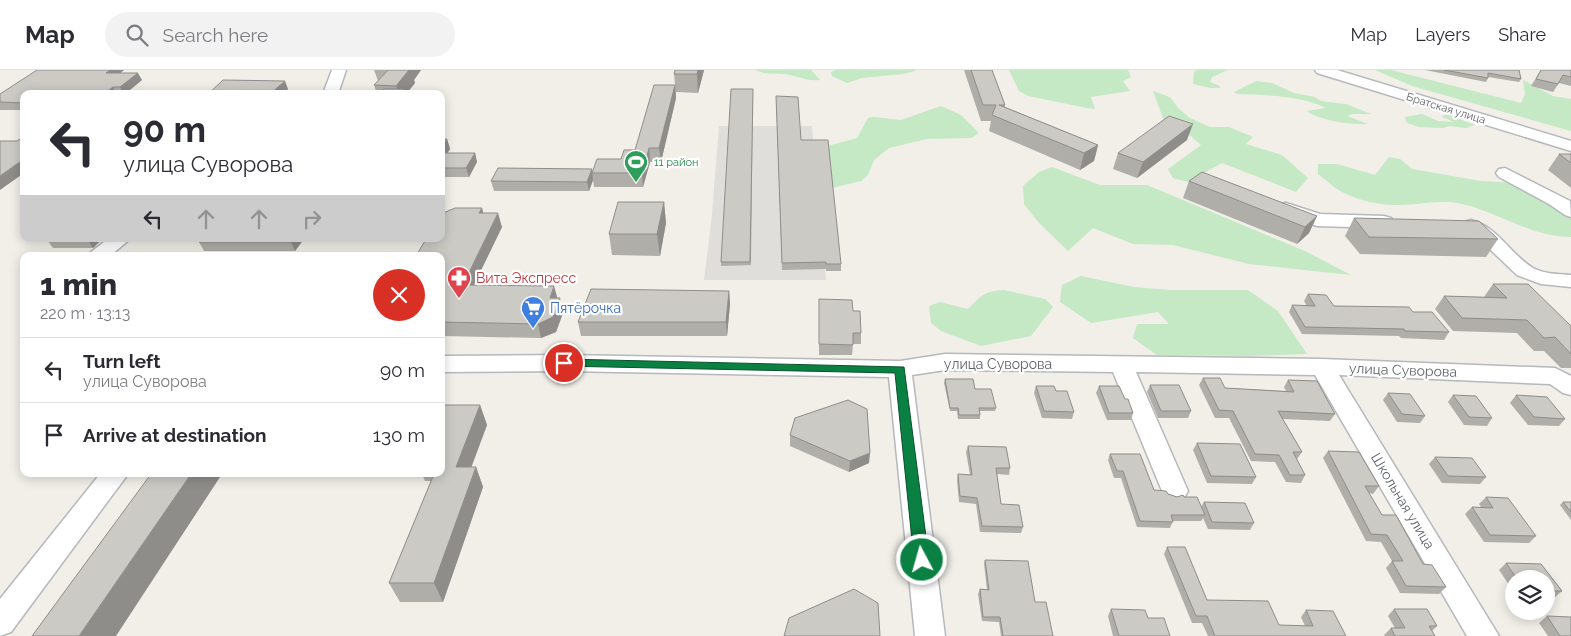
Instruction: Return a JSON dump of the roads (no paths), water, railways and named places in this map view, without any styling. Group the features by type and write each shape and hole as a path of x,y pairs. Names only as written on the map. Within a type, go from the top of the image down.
{"street":[{"path":"332,90 339,70"},
{"name":"Братская улица","path":"1322,70 1571,146"},
{"path":"1505,173 1515,181 1557,199 1571,211"},
{"path":"1272,202 1317,220 1403,222"},
{"path":"1450,223 1468,225 1482,232 1524,272 1531,276 1567,284"},
{"path":"103,252 116,242"},
{"name":"улица Суворова","path":"445,364 564,363 900,370 945,362 1322,366 1563,381"},
{"path":"1121,364 1175,491"},
{"name":"Школьная улица","path":"1322,366 1484,636"},
{"path":"900,370 930,636"},
{"path":"0,622 113,477"}],"place":[{"name":"11 район","path":"636,183"},
{"name":"Вита Экспресс","path":"459,299"},
{"name":"Пятёрочка","path":"533,329"}]}
